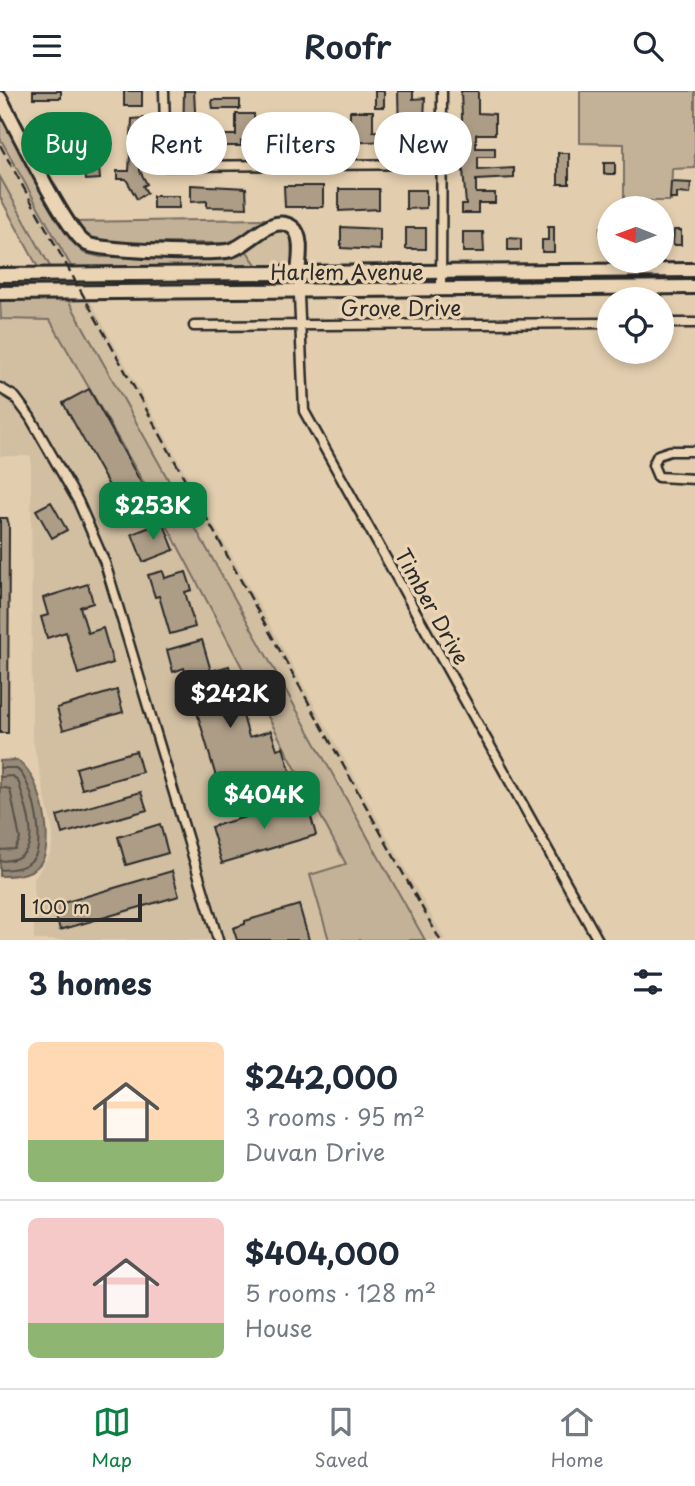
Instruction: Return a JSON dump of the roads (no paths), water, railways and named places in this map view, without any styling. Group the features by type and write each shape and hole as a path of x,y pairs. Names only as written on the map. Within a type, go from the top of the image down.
{"main road":[{"path":"0,98 68,222 85,244 107,249 230,251 272,225 285,224 292,226 298,235 298,273"},
{"name":"Harlem Avenue","path":"0,275 695,270"},
{"path":"584,271 585,289"},
{"name":"Harlem Avenue","path":"0,293 695,287"}],"street":[{"path":"164,91 166,166 374,164"},
{"path":"442,91 442,112"},
{"path":"441,290 442,175"},
{"name":"Timber Drive","path":"298,273 298,325 304,411 598,940"},
{"name":"Grove Drive","path":"194,326 597,323"},
{"path":"674,323 695,323"},
{"path":"0,388 15,397 30,417 78,501 105,563 218,940"},
{"path":"695,451 670,451 658,455 653,465 659,477 695,479"}],"water":[{"path":"16,760 24,766 38,790 45,820 46,849 40,864 30,871 19,875 0,876 0,761"}],"railway":[{"path":"0,145 440,940"}]}
